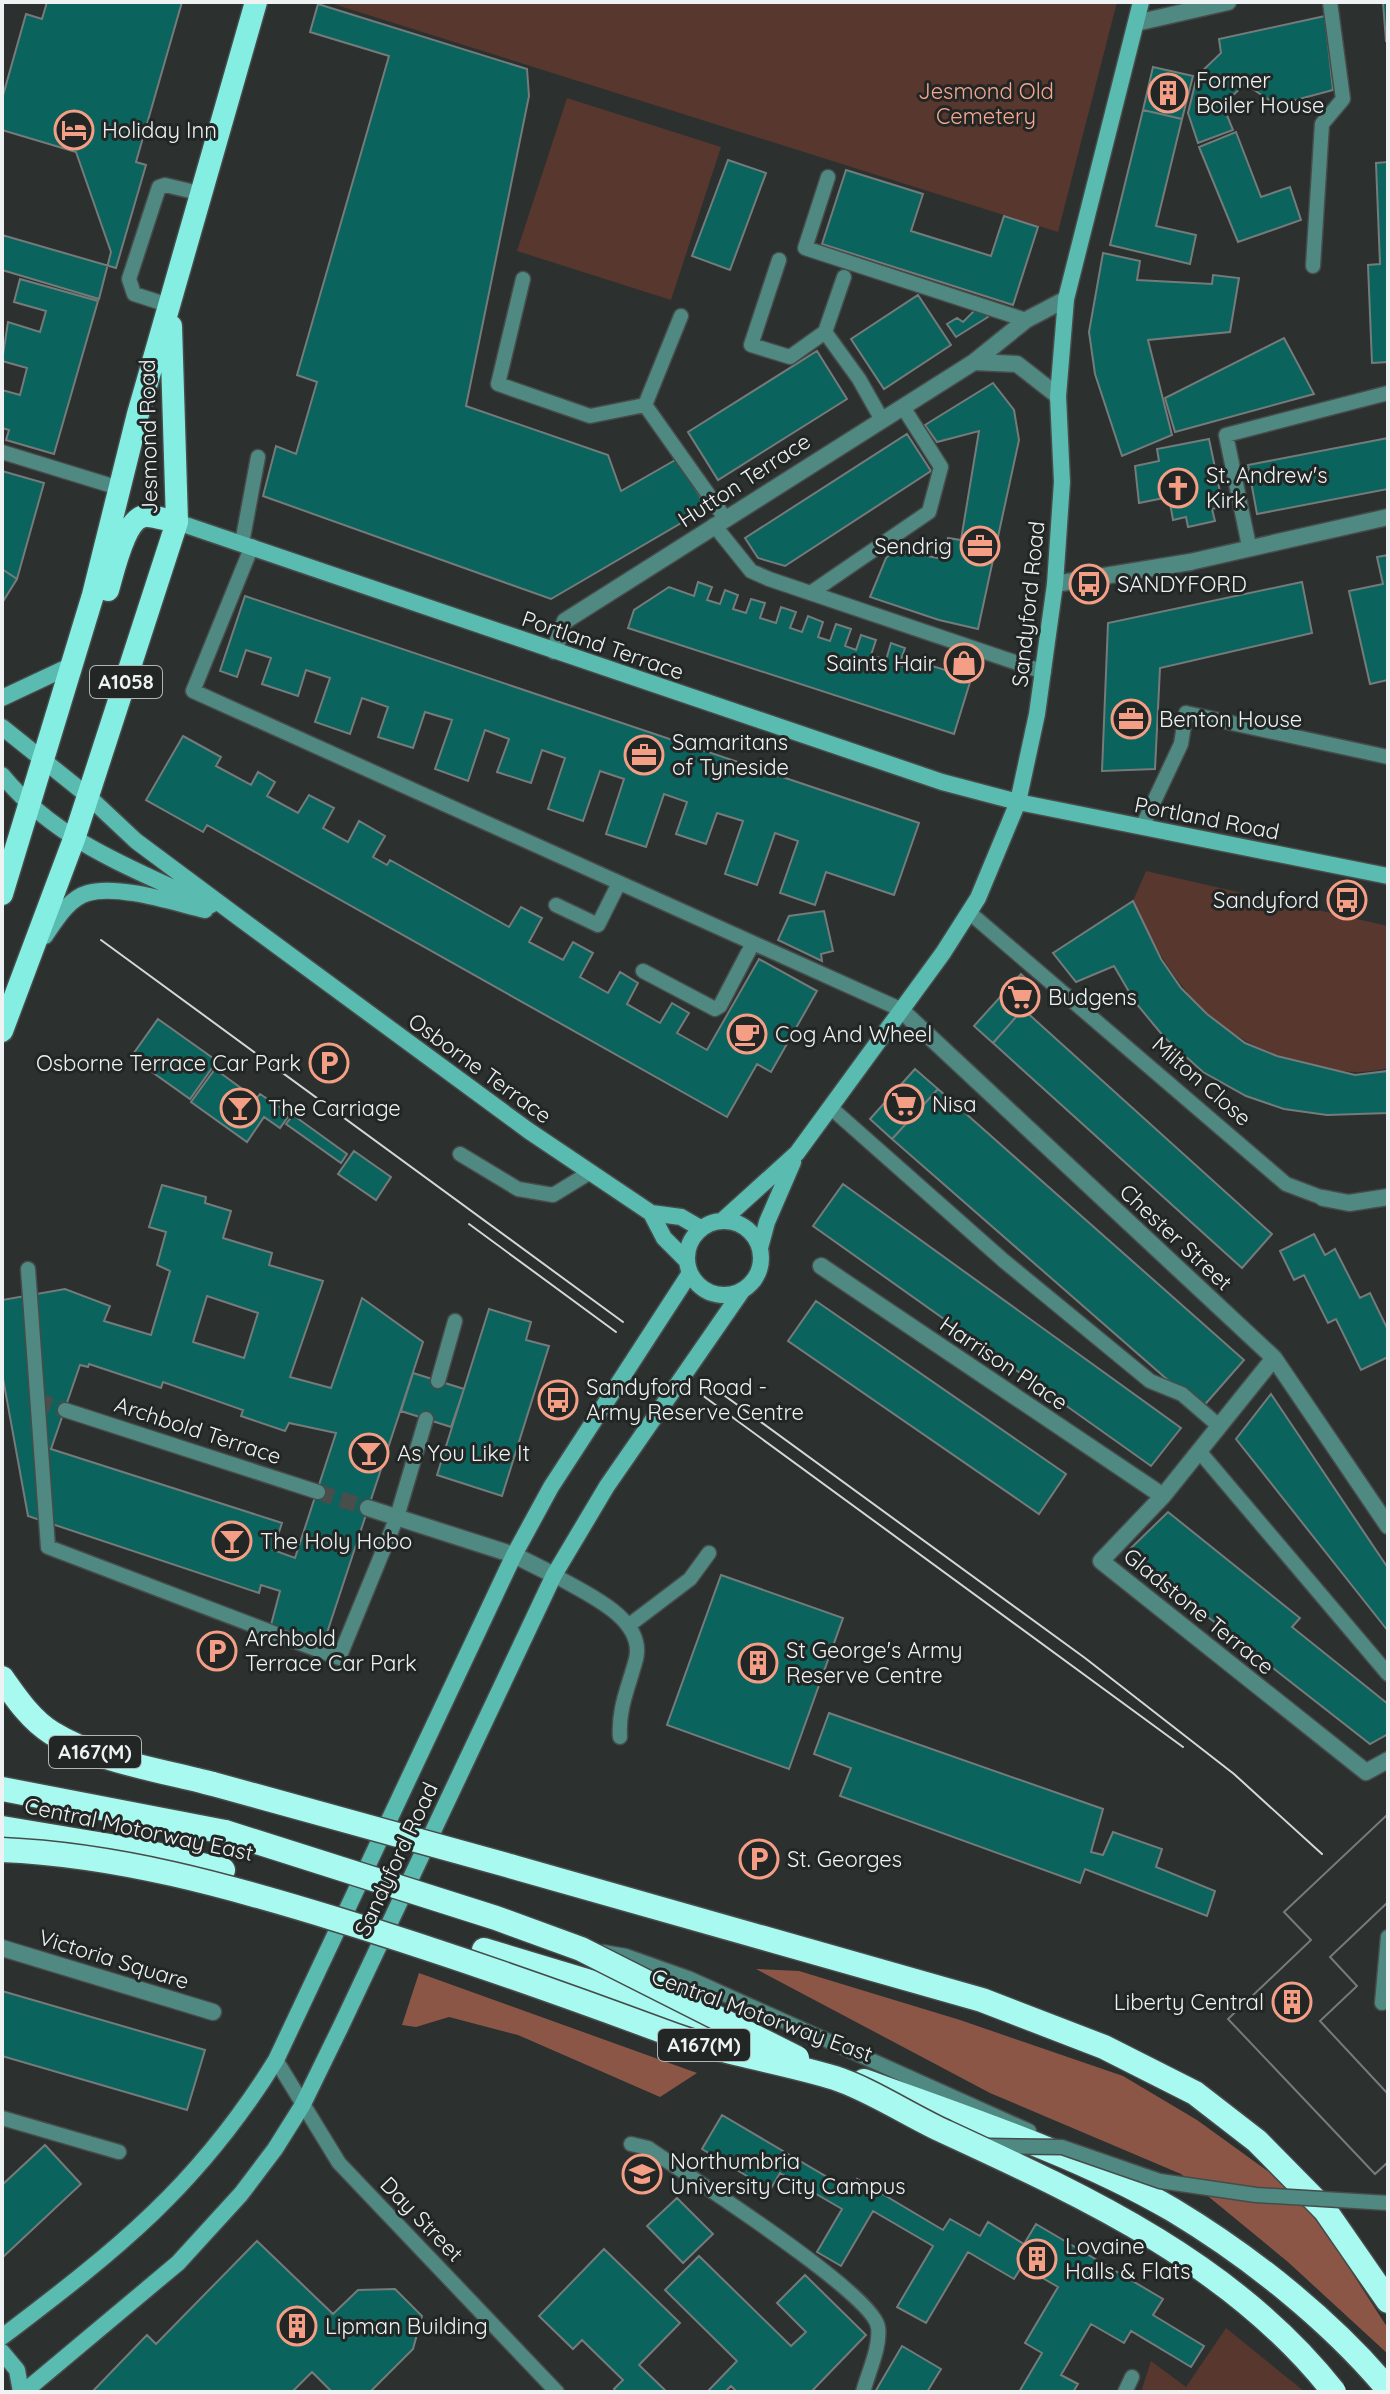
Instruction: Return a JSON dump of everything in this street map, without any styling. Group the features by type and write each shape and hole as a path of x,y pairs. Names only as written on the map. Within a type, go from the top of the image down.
{"highway":[{"name":"Jesmond Road","path":"28,807 72,663 256,2"},
{"name":"Jesmond Road","path":"74,839 177,522 171,306"},
{"name":"A1058","path":"72,663 94,631 127,531 134,521 144,516 177,522"},
{"name":"A1058","path":"2,894 28,807"},
{"name":"A1058","path":"2,1031 74,839"},
{"name":"A167(M)","path":"2,1678 23,1707 51,1732 89,1751 982,2000 1118,2054 1195,2093 1257,2141 1325,2210 1388,2301"},
{"name":"A167(M)","path":"2,1789 225,1832 496,1918 581,1949 839,2079"},
{"name":"Central Motorway East","path":"2,1828 146,1852 223,1870 645,1999 1012,2136 1140,2193 1205,2231 1277,2285 1367,2364 1388,2389"},
{"name":"Central Motorway East","path":"2,1850 89,1858 251,1893 474,1962 689,2041 839,2079 980,2146 1144,2231 1232,2289 1312,2364 1334,2392"}],"main road":[{"name":"Sandyford Road","path":"760,1248 767,1222 797,1153 970,913 1018,802 1044,672 1055,584 1062,482 1058,396 1066,299 1141,2"},
{"name":"Portland Terrace","path":"177,522 942,782 1018,802"},
{"path":"2,698 72,663"},
{"name":"Osborne Terrace","path":"2,727 44,758 136,841 589,1173 651,1213 664,1238 688,1267"},
{"name":"Osborne Terrace","path":"2,775 28,807 74,839 238,917"},
{"name":"Portland Road","path":"1018,802 1388,876"},
{"path":"32,957 58,917 87,893 114,892 238,917"},
{"name":"Sandyford Road","path":"723,1220 797,1153"},
{"path":"651,1213 681,1217 700,1228"},
{"path":"723,1220 746,1228 760,1248 759,1272 742,1291 718,1295 697,1284 688,1267 692,1238 700,1228 723,1220"},
{"name":"Sandyford Road","path":"2,2337 100,2262 180,2189 238,2119 276,2060 514,1555 551,1487 688,1267"},
{"name":"Sandyford Road","path":"22,2392 195,2246 241,2194 302,2106 554,1575 607,1486 742,1291"},
{"path":"2,2352 17,2370 22,2392"}],"street":[{"path":"1136,23 1228,2"},
{"name":"Hutton Terrace","path":"554,651 565,621 881,418 974,362 1026,320 1066,299"},
{"path":"974,362 1017,364 1058,396"},
{"path":"1055,584 1190,562 1249,546 1388,517"},
{"name":"Chester Street","path":"900,1009 1274,1358 1388,1526"},
{"name":"Milton Close","path":"1323,1198 1349,1203 1388,1197"},
{"name":"Harrison Place","path":"821,1266 1163,1496"},
{"name":"Gladstone Terrace","path":"1274,1358 1163,1496 1101,1561 1366,1772 1388,1760"},
{"path":"368,1508 514,1555 554,1575"},
{"name":"Victoria Square","path":"2,1948 213,2012"}],"lane":[{"path":"1313,266 1322,124 1343,99 1330,2"},
{"path":"828,177 805,248 1026,320"},
{"path":"171,306 134,294 129,279 159,187 165,185 203,194"},
{"path":"779,260 751,345 790,357 825,332 844,277"},
{"path":"523,279 498,384 590,416 645,405"},
{"path":"645,405 681,316"},
{"path":"825,332 859,379 881,418"},
{"path":"1249,546 1226,435 1388,393"},
{"path":"645,405 751,571 1044,672"},
{"path":"812,592 929,512 941,467 903,407"},
{"path":"2,452 119,488"},
{"path":"258,457 247,544 193,691 900,1009"},
{"path":"1142,827 1181,744 1186,713 1388,757"},
{"path":"556,905 598,925 619,883"},
{"name":"Milton Close","path":"970,913 1286,1184 1323,1198"},
{"path":"643,971 715,1009 720,1006 753,943"},
{"path":"830,1107 1004,1261 1150,1381 1182,1394 1219,1426"},
{"path":"460,1154 518,1189 553,1195 589,1173"},
{"path":"28,1269 48,1547 339,1658 397,1517 426,1419"},
{"path":"438,1381 455,1321"},
{"name":"Archbold Terrace","path":"65,1410 318,1492"},
{"path":"1199,1451 1388,1674"},
{"path":"628,1626 690,1579 709,1553"},
{"path":"554,1575 617,1613 628,1626 637,1654 619,1714 620,1737"},
{"path":"1382,2003 1388,1937"},
{"path":"581,1949 626,1956 688,1978 1062,2147 1160,2181 1256,2195 1388,2203"},
{"name":"Day Street","path":"276,2060 339,2163 557,2392"},
{"path":"2,2118 119,2152"},
{"path":"631,2144 648,2148 660,2156 832,2277 868,2309 878,2324 878,2338 863,2392"},
{"path":"980,2146 1062,2147"},
{"path":"1125,2392 1132,2377"}],"green space":[{"name":"Jesmond Old Cemetery","path":"327,2 1117,2 1058,232"},
{"path":"567,98 721,147 671,300 517,251"},
{"path":"1146,871 1388,926 1388,1068 1346,1072 1304,1063 1244,1040 1220,1024 1179,982 1147,931 1133,901"},
{"path":"1226,2328 1305,2392 1141,2392 1151,2361 1186,2387"}],"shaded area":[{"path":"756,1969 799,1971 960,2020 1123,2076 1197,2120 1273,2175 1320,2223 1387,2327 1388,2354 1288,2262 1181,2174 990,2093"},
{"path":"419,1973 697,2073 660,2097 518,2035 449,2017 416,2027 402,2025"}],"building":[{"name":"Holiday Inn","path":"47,2 182,2 136,162 146,165 116,268 2,235 2,99 26,14 42,19"},
{"path":"1383,2 1388,2 1388,41 1386,41"},
{"path":"318,4 527,69 529,96 466,406 608,455 621,491 677,459 707,508 551,599 263,496 276,446 296,454 317,382 297,375 389,56 310,32"},
{"path":"1325,16 1333,90 1277,105 1245,84 1230,98 1226,113 1233,130 1198,143 1188,113 1197,76 1221,53 1219,39"},
{"name":"Former Boiler House","path":"1153,67 1193,76 1182,119 1143,110"},
{"path":"1143,110 1182,119 1156,226 1196,235 1190,264 1110,245"},
{"path":"2,130 76,152 111,252 99,299 2,270"},
{"path":"1236,132 1261,197 1290,187 1301,220 1238,242 1199,147"},
{"path":"728,160 766,173 730,270 692,256"},
{"path":"1388,162 1388,362 1372,363 1368,265 1380,264 1376,163"},
{"path":"846,170 923,194 911,231 991,256 1004,216 1038,227 1013,305 822,244"},
{"path":"1103,253 1140,261 1137,280 1212,284 1213,275 1239,278 1230,332 1148,340 1172,435 1122,456 1095,374 1089,332"},
{"path":"20,279 98,301 54,454 6,440 9,430 2,428 2,390 20,395 27,368 2,361 8,322 40,332 46,311 14,302"},
{"path":"918,295 951,345 884,389 851,339"},
{"path":"976,309 985,311 988,317 956,337 947,324 957,318 963,322"},
{"path":"1284,338 1314,394 1175,432 1165,398"},
{"path":"817,351 847,399 718,480 688,432"},
{"path":"993,383 1014,410 1019,440 978,629 939,620 870,597 886,558 896,550 943,559 948,538 961,540 979,431 937,442 925,425"},
{"path":"907,434 931,471 785,566 758,558 745,538"},
{"path":"1388,438 1388,489 1257,514 1248,465"},
{"name":"St. Andrew's Kirk","path":"1209,439 1223,506 1212,509 1215,521 1188,527 1186,517 1173,520 1169,497 1139,503 1135,466 1159,461 1157,449"},
{"path":"2,471 44,483 17,579 2,569"},
{"path":"1388,555 1388,680 1370,684 1349,591 1383,584 1377,557"},
{"path":"2,569 17,579 2,603"},
{"path":"698,582 712,587 707,600 720,604 725,590 738,595 733,609 746,613 751,599 765,603 760,618 776,623 781,607 796,612 790,628 802,632 808,616 823,622 818,637 830,641 836,624 851,629 845,646 856,650 861,635 876,640 871,655 886,660 891,643 905,648 899,665 926,673 929,665 945,670 953,647 978,656 954,734 628,628 634,610 669,587 694,596"},
{"name":"Benton House","path":"1302,582 1312,633 1160,668 1155,769 1102,771 1108,623"},
{"path":"245,596 919,823 894,895 826,872 815,905 780,893 798,841 775,833 757,885 725,874 743,821 717,813 706,844 676,834 687,802 664,794 646,847 606,834 624,779 600,771 583,821 548,809 565,758 542,750 531,783 497,772 509,739 485,730 468,781 435,769 452,720 425,712 413,748 378,737 388,707 362,698 350,734 315,722 330,678 306,670 298,696 262,684 271,658 246,650 237,677 220,671"},
{"path":"183,736 221,757 216,766 251,785 258,772 275,782 267,796 298,813 309,795 334,808 323,828 348,842 359,821 385,836 373,857 387,865 390,860 509,927 521,907 542,918 529,942 563,960 573,942 593,953 580,977 608,993 620,972 638,983 627,1004 660,1023 672,1003 689,1013 677,1033 707,1050 759,959 817,991 771,1072 757,1064 727,1117 207,825 203,832 146,800"},
{"path":"1133,901 1161,959 1181,988 1207,1014 1245,1043 1277,1056 1355,1075 1388,1071 1388,1113 1327,1115 1284,1109 1246,1096 1203,1072 1164,1037 1135,1002 1114,966 1076,982 1053,953"},
{"path":"824,911 833,951 821,954 822,961 778,940 789,916"},
{"path":"1021,974 1039,991 993,1043 974,1026"},
{"path":"1023,1009 1272,1234 1242,1268 993,1043"},
{"path":"158,1019 217,1061 190,1099 131,1057"},
{"name":"The Carriage","path":"215,1069 256,1099 260,1094 290,1114 280,1128 264,1117 247,1142 191,1102"},
{"name":"Nisa","path":"915,1069 938,1089 892,1139 870,1119"},
{"path":"938,1089 1244,1360 1201,1409 892,1139"},
{"path":"293,1115 347,1154 341,1163 286,1124"},
{"path":"354,1151 391,1177 376,1200 338,1174"},
{"path":"843,1184 1181,1428 1151,1466 813,1226"},
{"path":"162,1185 206,1197 205,1203 231,1211 223,1238 272,1253 269,1265 323,1281 290,1377 331,1388 362,1298 423,1342 323,1645 271,1625 280,1591 261,1585 259,1593 28,1516 2,1373 2,1300 65,1289 110,1306 104,1321 151,1335 170,1271 157,1265 166,1232 149,1227","holes":["207,1296 258,1313 244,1358 193,1342","89,1364 161,1388 163,1382 243,1410 241,1416 285,1431 289,1423 336,1433 295,1558 273,1550 282,1523 51,1449 80,1365 88,1367"]},
{"path":"1314,1234 1325,1255 1335,1249 1360,1298 1370,1293 1388,1330 1388,1357 1361,1370 1336,1319 1328,1323 1304,1275 1294,1280 1280,1251"},
{"path":"816,1301 1066,1474 1039,1514 788,1341"},
{"path":"489,1309 531,1322 526,1340 549,1346 502,1496 437,1475"},
{"path":"413,1373 464,1389 451,1427 401,1411"},
{"path":"1271,1394 1388,1568 1388,1631 1236,1439"},
{"path":"1168,1512 1300,1618 1292,1627 1388,1704 1388,1734 1370,1744 1126,1553"},
{"name":"St George's Army Reserve Centre","path":"721,1575 843,1618 789,1769 667,1725"},
{"path":"829,1713 1103,1809 1091,1852 1103,1855 1113,1832 1162,1849 1156,1867 1215,1891 1207,1916 1085,1869 1080,1883 840,1796 851,1768 814,1754"},
{"name":"Liberty Central","path":"1388,1814 1388,1902 1330,1957 1357,1986 1320,2021 1388,2094 1388,2162 1375,2174 1228,2019 1311,1940 1284,1912"},
{"name":"Liberty Central","path":"1388,1814 1388,1902 1330,1957 1357,1986 1320,2021 1388,2094 1388,2162 1375,2174 1228,2019 1311,1940 1284,1912"},
{"path":"2,1991 205,2050 187,2110 2,2056"},
{"name":"Lovaine Halls & Flats","path":"722,2115 851,2191 857,2179 943,2230 950,2219 980,2236 988,2222 1024,2244 1036,2224 1163,2299 1153,2315 1204,2346 1191,2367 1131,2331 1124,2343 1091,2324 1061,2375 1078,2384 1073,2392 1019,2392 1042,2353 1025,2343 1058,2287 1022,2266 1014,2279 968,2252 926,2323 897,2307 933,2246 873,2211 841,2266 817,2252 842,2209 780,2173 770,2190 702,2149"},
{"path":"45,2145 81,2184 2,2258 2,2185"},
{"path":"677,2198 713,2234 683,2263 647,2226"},
{"name":"Lipman Building","path":"257,2241 333,2314 358,2290 395,2289 422,2316 413,2349 370,2392 332,2392 312,2372 292,2392 92,2392 147,2335 156,2344"},
{"path":"604,2249 680,2323 639,2365 667,2392 616,2392 614,2389 623,2380 582,2340 573,2349 539,2316"},
{"path":"699,2256 791,2346 806,2332 777,2303 805,2275 866,2335 811,2392 737,2392 731,2386 725,2392 707,2392 737,2361 665,2290"},
{"path":"902,2346 941,2369 927,2392 875,2392"}],"tunnel":[{"path":"36,1400 65,1410"},
{"path":"318,1492 368,1508"}],"tram line":[{"path":"101,940 623,1322"},
{"path":"469,1224 616,1332"},
{"path":"710,1385 1085,1658 1234,1774 1322,1854"},
{"path":"702,1395 1183,1747"}],"place":[{"name":"Former Boiler House","path":"1168,93"},
{"name":"Holiday Inn","path":"74,130"},
{"name":"St. Andrew's Kirk","path":"1178,488"},
{"name":"Sendrig","path":"980,546"},
{"name":"SANDYFORD","path":"1089,584"},
{"name":"Saints Hair","path":"964,663"},
{"name":"Benton House","path":"1131,719"},
{"name":"Samaritans of Tyneside","path":"644,755"},
{"name":"Sandyford","path":"1347,900"},
{"name":"Budgens","path":"1020,997"},
{"name":"Cog And Wheel","path":"747,1034"},
{"name":"Osborne Terrace Car Park","path":"329,1063"},
{"name":"Nisa","path":"904,1104"},
{"name":"The Carriage","path":"240,1108"},
{"name":"Sandyford Road - Army Reserve Centre","path":"558,1400"},
{"name":"As You Like It","path":"369,1453"},
{"name":"The Holy Hobo","path":"232,1541"},
{"name":"Archbold Terrace Car Park","path":"217,1651"},
{"name":"St George's Army Reserve Centre","path":"758,1663"},
{"name":"St. Georges","path":"759,1859"},
{"name":"Liberty Central","path":"1292,2002"},
{"name":"Northumbria University City Campus","path":"642,2174"},
{"name":"Lovaine Halls & Flats","path":"1037,2259"},
{"name":"Lipman Building","path":"297,2326"}]}
